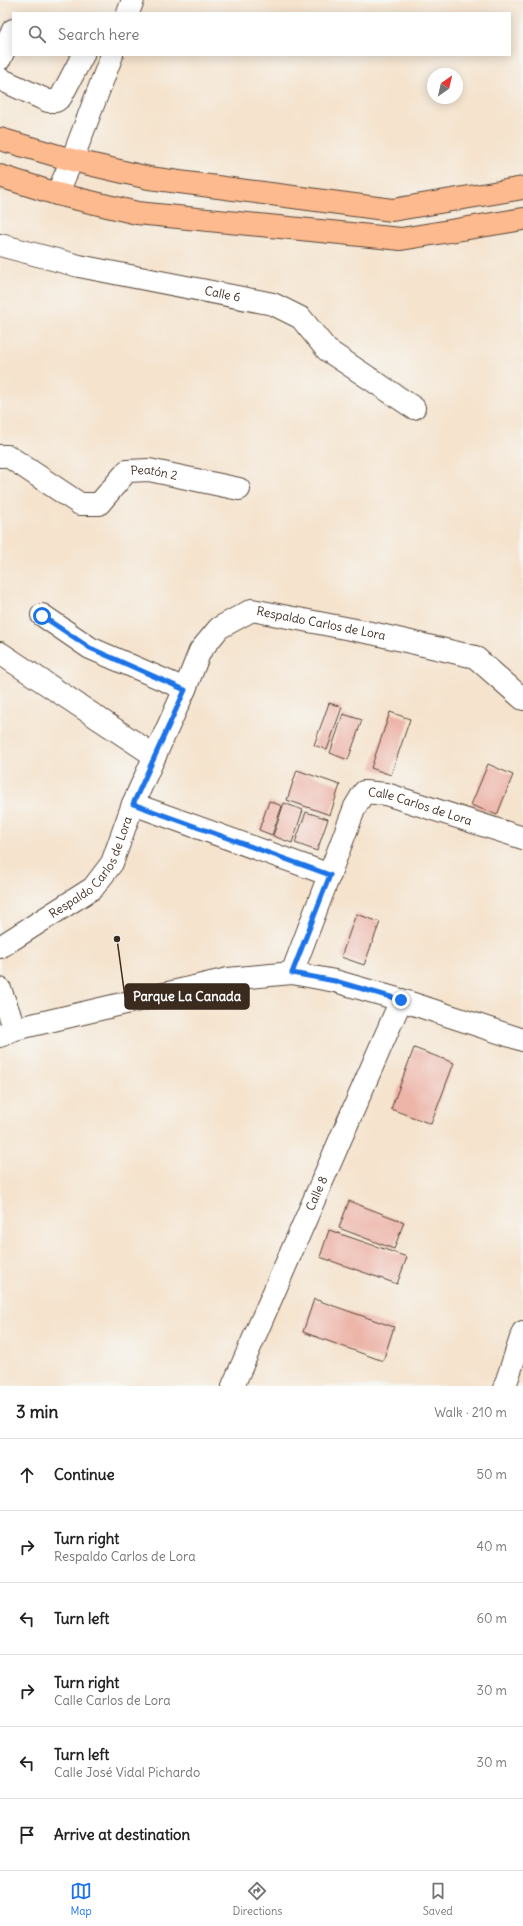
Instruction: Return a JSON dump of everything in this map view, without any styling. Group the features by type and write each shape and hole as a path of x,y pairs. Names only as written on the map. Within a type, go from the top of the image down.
{"main road":[{"path":"0,139 72,160 149,178 392,210 523,188"},
{"path":"0,176 57,194 137,213 401,239 523,219"}],"street":[{"path":"128,12 133,0"},
{"path":"0,59 12,32"},
{"path":"0,79 48,102 56,101 61,97 82,56"},
{"path":"57,194 72,160 112,56"},
{"name":"Calle 6","path":"0,245 79,266 273,304 301,318 327,350 414,408"},
{"name":"Peatón 2","path":"0,456 8,456 80,504 98,504 128,471 149,470 239,489"},
{"name":"Respaldo Carlos de Lora","path":"0,947 93,888 112,863 133,804 185,690 200,651 219,628 252,610 376,634 476,657 523,699"},
{"path":"42,616 90,648 185,690"},
{"path":"0,653 155,756"},
{"name":"Calle Carlos de Lora","path":"292,973 355,807 364,792 386,794 523,838"},
{"path":"133,804 330,875"},
{"path":"0,988 8,1033 228,979 292,973 335,981 401,1000 523,1040"},
{"name":"Calle 8","path":"232,1386 401,1000"},
{"path":"505,1386 523,1332"}],"building":[{"path":"329,703 342,707 327,750 314,745"},
{"path":"390,712 410,719 391,775 371,768"},
{"path":"343,714 362,720 348,760 330,753"},
{"path":"488,764 513,775 497,815 471,805"},
{"path":"297,770 340,785 330,815 287,800"},
{"path":"269,801 282,806 272,835 259,830"},
{"path":"284,803 303,810 292,843 273,836"},
{"path":"306,812 328,819 317,851 295,843"},
{"path":"356,914 380,922 364,965 341,957"},
{"path":"414,1048 454,1063 431,1124 391,1109"},
{"path":"349,1201 404,1222 394,1249 339,1228"},
{"path":"329,1230 407,1257 397,1284 320,1257"},
{"path":"314,1299 394,1327 383,1361 303,1332"}],"place":[{"name":"Parque La Canada","path":"117,939"}],"route":[{"path":"42,616 90,648 185,690 133,804 330,875 292,973 335,981 401,1000"}]}
